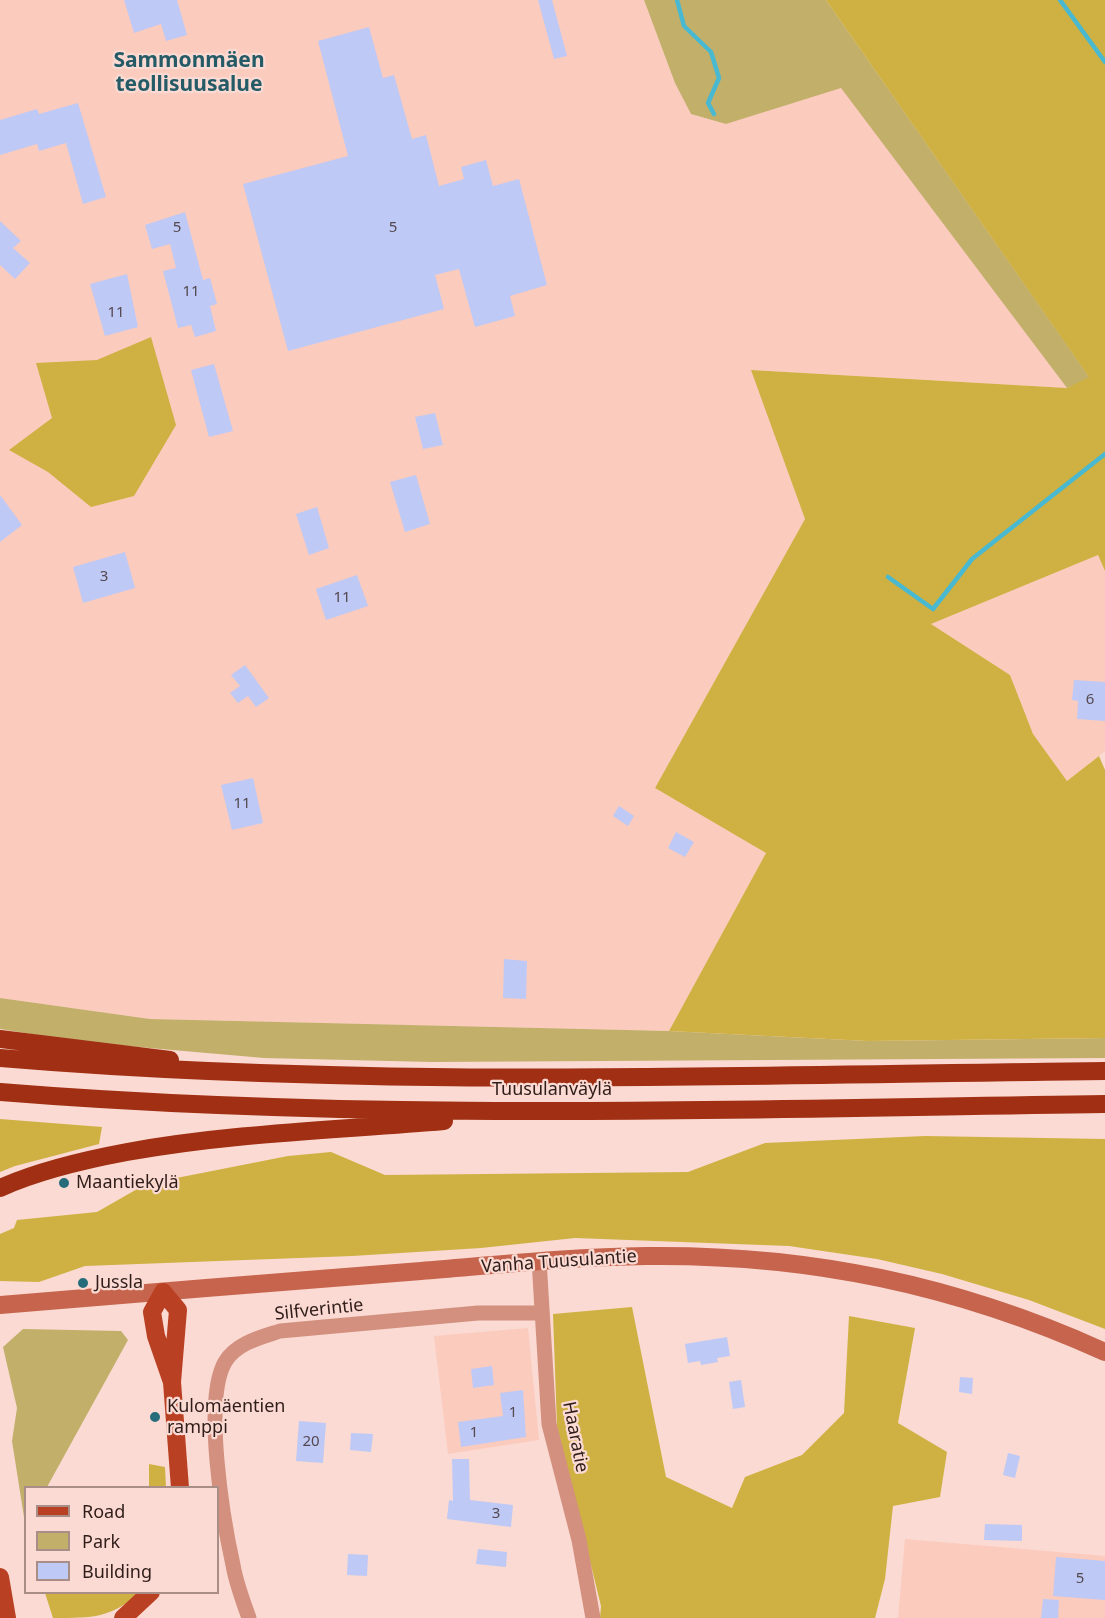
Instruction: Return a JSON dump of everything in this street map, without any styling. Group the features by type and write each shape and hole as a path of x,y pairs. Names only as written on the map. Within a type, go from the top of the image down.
{"highway":[{"path":"0,1039 144,1055 239,1073"},
{"name":"Tuusulanväylä","path":"0,1058 239,1073 445,1078 1105,1071"},
{"name":"Tuusulanväylä","path":"0,1092 235,1107 549,1111 1105,1104"},
{"path":"0,1188 19,1179 83,1160 199,1140 549,1111"}],"main road":[{"name":"Vanha Tuusulantie","path":"0,1305 539,1260 699,1257 799,1264 867,1274 935,1289 1046,1325 1105,1352"},
{"path":"163,1292 152,1312 156,1336 172,1382 180,1486"},
{"path":"0,1577 8,1618"},
{"path":"123,1618 150,1594"}],"street":[{"name":"Haaratie","path":"539,1260 549,1424 579,1540 593,1618"},
{"name":"Silfverintie","path":"249,1618 233,1567 216,1442 215,1391 226,1360 253,1339 280,1332 478,1313 542,1313"}],"shaded area":[{"path":"0,0 644,0 675,83 691,114 726,124 841,87 1067,388 752,370 805,519 655,788 766,853 669,1031 150,1019 0,998"},
{"path":"826,0 1105,0 1105,571 1098,555 931,624 1010,675 1033,734 1067,781 1099,756 1105,770 1105,1038 868,1041 669,1031 766,853 655,788 805,519 751,370 1067,388 1089,377"},
{"path":"151,337 176,425 134,496 91,507 48,472 9,450 52,418 36,363 97,360"},
{"path":"1098,555 1105,571 1105,751 1067,781 1033,734 1010,675 931,624"},
{"path":"0,1119 102,1127 99,1144 0,1172"},
{"path":"925,1136 1105,1139 1105,1329 1029,1300 942,1274 877,1259 789,1246 575,1238 481,1248 352,1256 85,1266 39,1282 0,1281 0,1234 14,1228 17,1220 97,1212 146,1184 288,1156 331,1152 385,1175 688,1172 765,1143"},
{"path":"632,1307 666,1477 732,1508 745,1477 802,1455 844,1413 849,1316 915,1328 898,1423 947,1452 940,1497 893,1506 885,1579 875,1618 600,1618 601,1606 557,1426 553,1314"},
{"path":"528,1328 539,1440 448,1454 434,1336"},
{"path":"149,1464 165,1467 166,1486 149,1486"},
{"path":"905,1539 1105,1556 1105,1618 898,1618"},
{"path":"45,1594 140,1594 110,1612 100,1615 53,1618"}],"green space":[{"path":"644,0 826,0 1090,378 1067,388 841,88 726,124 691,114 675,83"},
{"path":"0,998 150,1019 669,1031 868,1041 1105,1038 1105,1058 432,1062 264,1058 81,1042 0,1029"},
{"path":"23,1329 121,1331 128,1340 48,1486 24,1486 24,1517 12,1441 17,1408 3,1347"}],"building":[{"path":"124,0 177,0 187,35 166,41 161,24 134,33"},
{"path":"538,0 552,0 567,56 554,59"},
{"path":"369,27 383,78 394,75 412,139 426,135 439,186 464,179 461,167 486,160 493,186 519,179 547,285 510,296 515,316 475,327 459,269 435,275 444,309 288,351 243,184 348,156 318,41"},
{"path":"78,103 106,197 83,204 66,143 39,151 37,144 0,155 0,120 37,109 39,114"},
{"path":"185,212 203,280 210,278 217,304 210,306 216,331 195,337 191,325 178,328 163,271 176,268 170,244 152,249 145,225"},
{"path":"0,221 21,241 13,248 30,263 15,279 0,265"},
{"path":"127,274 138,327 105,336 90,284"},
{"path":"214,364 233,431 209,437 191,370"},
{"path":"435,413 443,445 423,449 415,417"},
{"path":"416,475 430,524 405,532 390,482"},
{"path":"0,495 22,525 0,542"},
{"path":"317,507 329,548 309,555 296,514"},
{"path":"125,552 135,588 83,603 73,567"},
{"path":"357,575 368,606 326,620 316,589"},
{"path":"245,665 269,698 256,707 248,696 238,703 230,693 240,686 231,675"},
{"path":"1074,680 1105,682 1105,721 1077,719 1078,701 1072,700"},
{"path":"253,778 263,823 232,830 221,785"},
{"path":"619,806 634,816 628,826 613,816"},
{"path":"676,832 694,842 685,857 668,848"},
{"path":"504,959 527,961 526,999 503,998"},
{"path":"727,1337 730,1356 717,1358 718,1362 701,1365 700,1361 688,1363 685,1344"},
{"path":"492,1366 494,1385 473,1388 471,1369"},
{"path":"960,1377 973,1378 972,1394 959,1392"},
{"path":"741,1380 745,1407 733,1409 729,1382"},
{"path":"523,1390 526,1437 461,1447 458,1422 503,1416 500,1393"},
{"path":"299,1421 326,1423 323,1463 296,1461"},
{"path":"351,1433 373,1434 371,1452 350,1450"},
{"path":"1008,1453 1020,1456 1015,1478 1003,1475"},
{"path":"452,1459 469,1459 470,1500 513,1505 511,1527 447,1519 449,1500 453,1501"},
{"path":"985,1524 1022,1525 1022,1541 984,1540"},
{"path":"478,1549 507,1552 506,1567 476,1564"},
{"path":"348,1554 368,1555 367,1576 347,1575"},
{"path":"1056,1557 1105,1561 1105,1600 1053,1596"},
{"path":"1043,1599 1059,1600 1058,1618 1041,1618"}],"waterway":[{"path":"677,0 684,26 711,52 719,78 708,103 714,114"},
{"path":"1060,0 1105,62"},
{"path":"888,577 933,609 972,559 1105,454"}],"place":[{"name":"Maantiekylä","path":"64,1183"},
{"name":"Jussla","path":"83,1283"},
{"name":"Kulomäentien ramppi","path":"155,1417"}],"district":[{"name":"Sammonmäen teollisuusalue","path":"189,73"}]}
